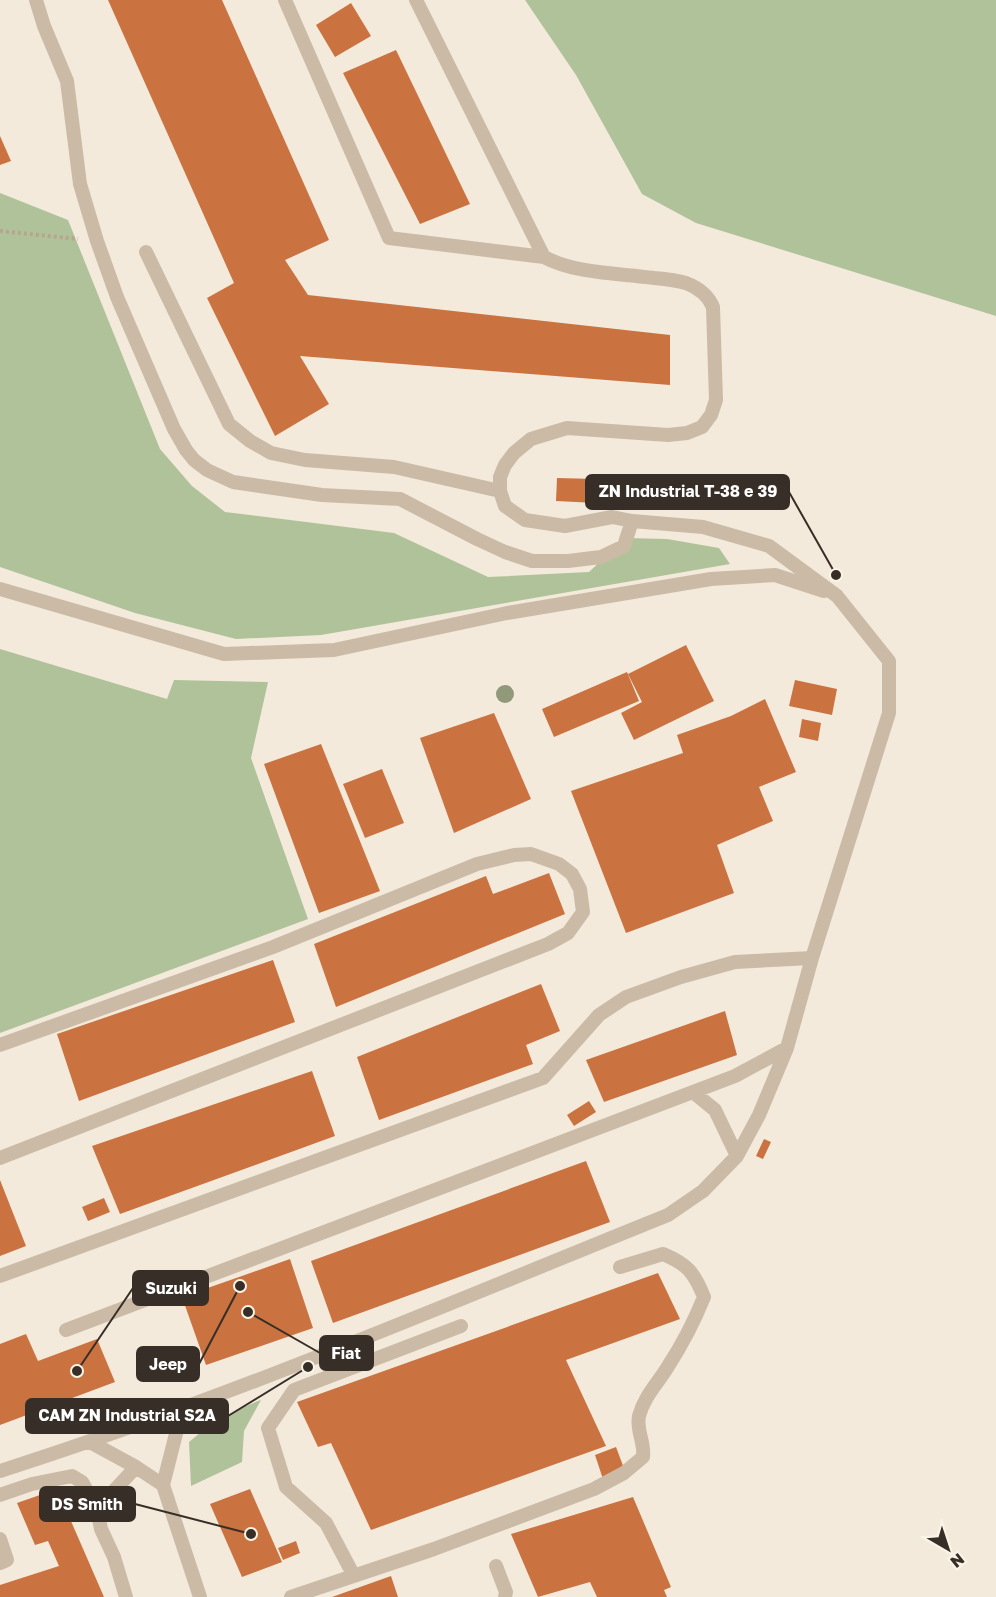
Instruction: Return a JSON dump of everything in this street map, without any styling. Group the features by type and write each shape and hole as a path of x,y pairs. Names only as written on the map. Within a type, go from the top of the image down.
{"lane":[{"path":"36,0 44,26 67,81 80,184 97,241 117,297 174,429 194,460 207,470 233,482 322,495 400,499 487,544 532,561 568,561 601,557 624,546 632,521"},
{"path":"0,1471 182,1410 668,1215 703,1191 737,1156 759,1115 787,1048 812,958 889,713 889,661 837,596 769,546 703,527 612,517 565,526 525,520 505,506 500,490 500,477 514,453 531,439 567,428 668,435 687,433 702,427 711,415 716,400 715,319 709,297 688,284 678,281 580,269 556,264 544,257 389,238 285,0"},
{"path":"416,0 544,257"},
{"path":"146,252 229,424 250,441 271,453 305,460 394,467 500,490"},
{"path":"0,588 224,654 334,650 507,613 711,579 775,575 837,596"},
{"path":"0,1045 273,947 477,864 514,855 531,854 559,864 572,874 580,890 584,912 568,933 548,944 0,1158"},
{"path":"0,1276 543,1078 599,1015 626,998 681,977 735,962 812,958"},
{"path":"66,1330 735,1076 787,1048"},
{"path":"693,1092 715,1110 737,1156"},
{"path":"291,1597 434,1550 594,1489 624,1473 643,1457 645,1448 638,1428 647,1394 664,1372 694,1322 704,1297 697,1280 682,1262 663,1254 620,1268"},
{"path":"354,1576 326,1523 286,1487 268,1428 294,1390 461,1326"},
{"path":"182,1410 163,1485 200,1597"},
{"path":"90,1442 136,1467 163,1485"},
{"path":"97,1509 136,1467"},
{"path":"0,1495 32,1484 72,1476 82,1482 97,1509 101,1529 114,1557 126,1597"},
{"path":"0,1539 7,1560 0,1563"},
{"path":"496,1566 506,1592 505,1597"}],"path":[{"path":"0,231 97,241"}],"green space":[{"path":"525,0 996,0 996,316 696,223 642,194 576,75"},
{"path":"0,193 68,220 160,449 192,486 225,512 394,533 488,577 589,572 625,538 667,539 719,548 730,564 321,635 236,639 135,613 0,567"},
{"path":"0,649 167,699 174,680 268,682 251,758 308,919 0,1033"},
{"path":"261,1400 244,1431 242,1462 191,1486 189,1442 223,1418"}],"building":[{"path":"108,0 222,0 329,240 285,260 308,295 670,335 670,385 300,356 329,404 275,436 207,298 234,283"},
{"path":"351,3 371,36 335,57 316,25"},
{"path":"396,50 470,204 420,224 343,73"},
{"path":"0,136 11,161 0,165"},
{"path":"557,478 597,479 596,503 556,501"},
{"path":"686,645 714,701 634,740 621,713 642,702 628,674"},
{"path":"627,672 639,701 554,737 542,709"},
{"path":"795,680 837,689 832,715 789,706"},
{"path":"765,699 796,772 759,787 773,821 717,845 734,893 626,933 571,791 683,753 677,735 731,716"},
{"path":"494,713 531,799 454,833 420,738"},
{"path":"802,719 821,723 818,741 799,737"},
{"path":"321,744 380,891 319,913 264,764"},
{"path":"382,769 404,823 365,838 343,784"},
{"path":"549,873 565,914 336,1007 314,944 486,876 493,894"},
{"path":"273,960 295,1022 79,1101 57,1034"},
{"path":"541,984 560,1031 526,1045 533,1064 379,1120 357,1057"},
{"path":"725,1011 737,1055 604,1102 586,1060"},
{"path":"312,1071 335,1136 120,1214 92,1146"},
{"path":"589,1101 596,1112 574,1126 567,1115"},
{"path":"764,1139 771,1142 763,1159 756,1156"},
{"path":"586,1161 610,1222 333,1323 311,1261"},
{"path":"0,1180 26,1246 0,1256"},
{"path":"104,1198 110,1212 88,1221 82,1207"},
{"path":"290,1259 313,1328 206,1365 182,1297"},
{"path":"658,1273 680,1319 566,1360 606,1446 371,1530 331,1443 318,1447 297,1402"},
{"path":"26,1334 38,1361 97,1339 115,1382 0,1425 0,1344"},
{"path":"616,1447 625,1471 603,1479 595,1455"},
{"path":"57,1489 104,1597 0,1597 0,1585 59,1566 48,1541 35,1545 17,1503"},
{"path":"250,1489 282,1562 242,1577 210,1504"},
{"path":"633,1497 671,1587 664,1590 667,1597 597,1597 590,1582 538,1597 511,1534"},
{"path":"296,1541 300,1553 283,1560 278,1548"},
{"path":"391,1576 398,1597 332,1597"}],"place":[{"name":"ZN Industrial T-38 e 39","path":"836,575"},
{"name":"Jeep","path":"240,1286"},
{"name":"Fiat","path":"248,1312"},
{"name":"CAM ZN Industrial S2A","path":"308,1367"},
{"name":"Suzuki","path":"77,1371"},
{"name":"DS Smith","path":"251,1534"}]}
